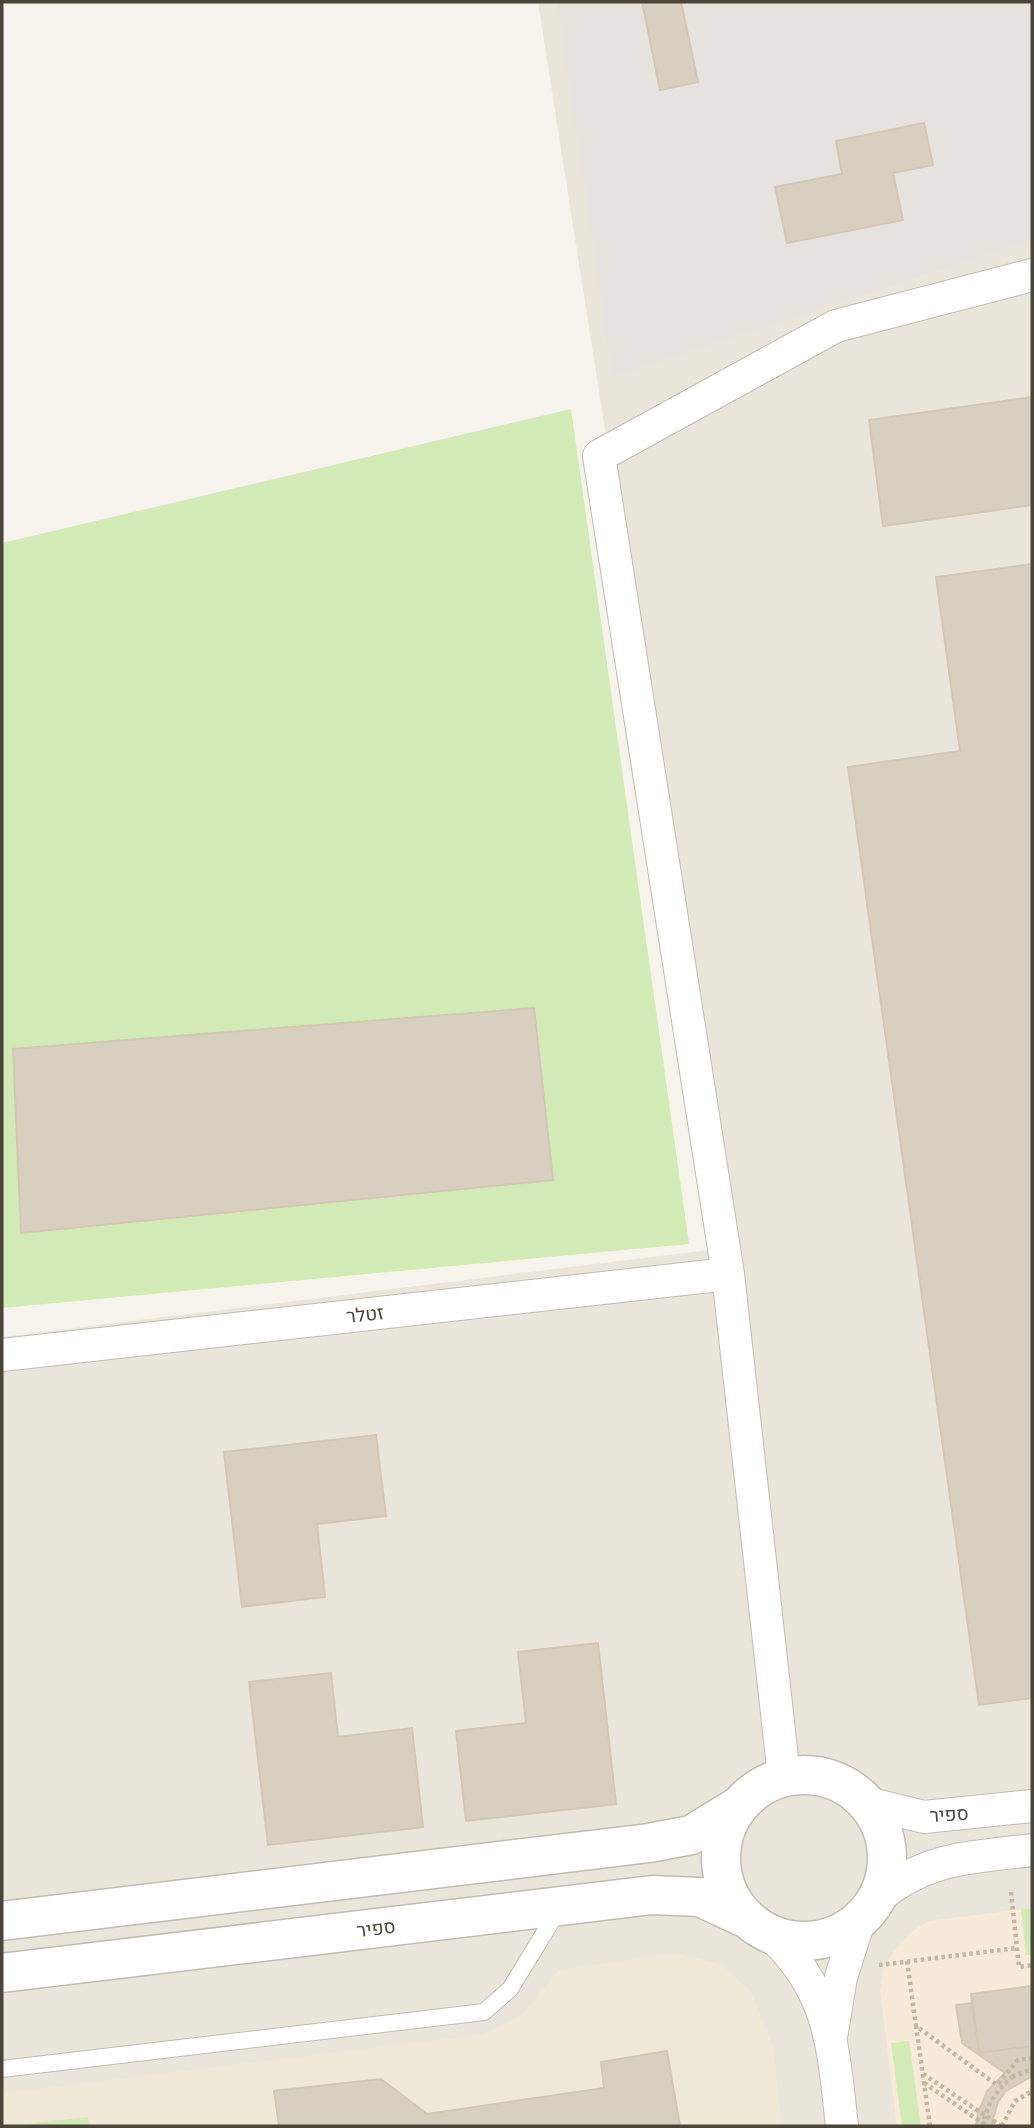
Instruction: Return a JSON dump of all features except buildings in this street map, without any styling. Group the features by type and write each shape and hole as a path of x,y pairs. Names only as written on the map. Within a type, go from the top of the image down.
{"street":[{"path":"784,1776 728,1274 600,456 836,327 1032,275"},
{"name":"זטלר","path":"2,1354 728,1274"},
{"path":"2,1921 649,1843 691,1835 737,1807 766,1783 784,1776 807,1774 829,1778 850,1788 867,1803 881,1825 887,1849 886,1874 868,1909 841,1977 832,2032 842,2126"},
{"name":"ספיר","path":"867,1803 924,1817 1032,1806"},
{"path":"737,1807 725,1829 720,1852 722,1876 731,1899 790,1953 802,1971 832,2032"},
{"path":"758,1926 793,1941 816,1941 839,1934 898,1881 927,1866 1032,1850"},
{"name":"ספיר","path":"2,1973 652,1895 700,1897 758,1926"}],"lane":[{"path":"2,2069 484,2012 510,1989 561,1906"}],"path":[{"path":"1011,1892 1019,1967 1032,1965"},
{"path":"872,1966 1017,1948"},
{"path":"906,1961 930,2126"},
{"path":"916,2026 997,2085 1018,2060 1032,2058"},
{"path":"923,2083 985,2126 988,2106 997,2090 1012,2077 1032,2069"},
{"path":"922,2074 1002,2126 1014,2101 1032,2091"}],"shaded area":[{"path":"538,2 1032,2 1032,2126 2,2126 2,1337 733,1247"},
{"path":"557,2 1032,2 1032,239 613,377"},
{"path":"1032,1908 1032,2126 897,2126 880,1991 883,1969 910,1933 928,1921"},
{"path":"674,1953 722,1965 751,1992 773,2046 782,2126 2,2126 2,2093 484,2034 522,2015 559,1970"}],"green space":[{"path":"571,409 689,1244 2,1308 2,543"},
{"path":"1032,1908 1032,1955 1026,1955 1021,1909"},
{"path":"909,2041 921,2126 902,2126 891,2043"},
{"path":"88,2117 89,2126 8,2126"}]}
